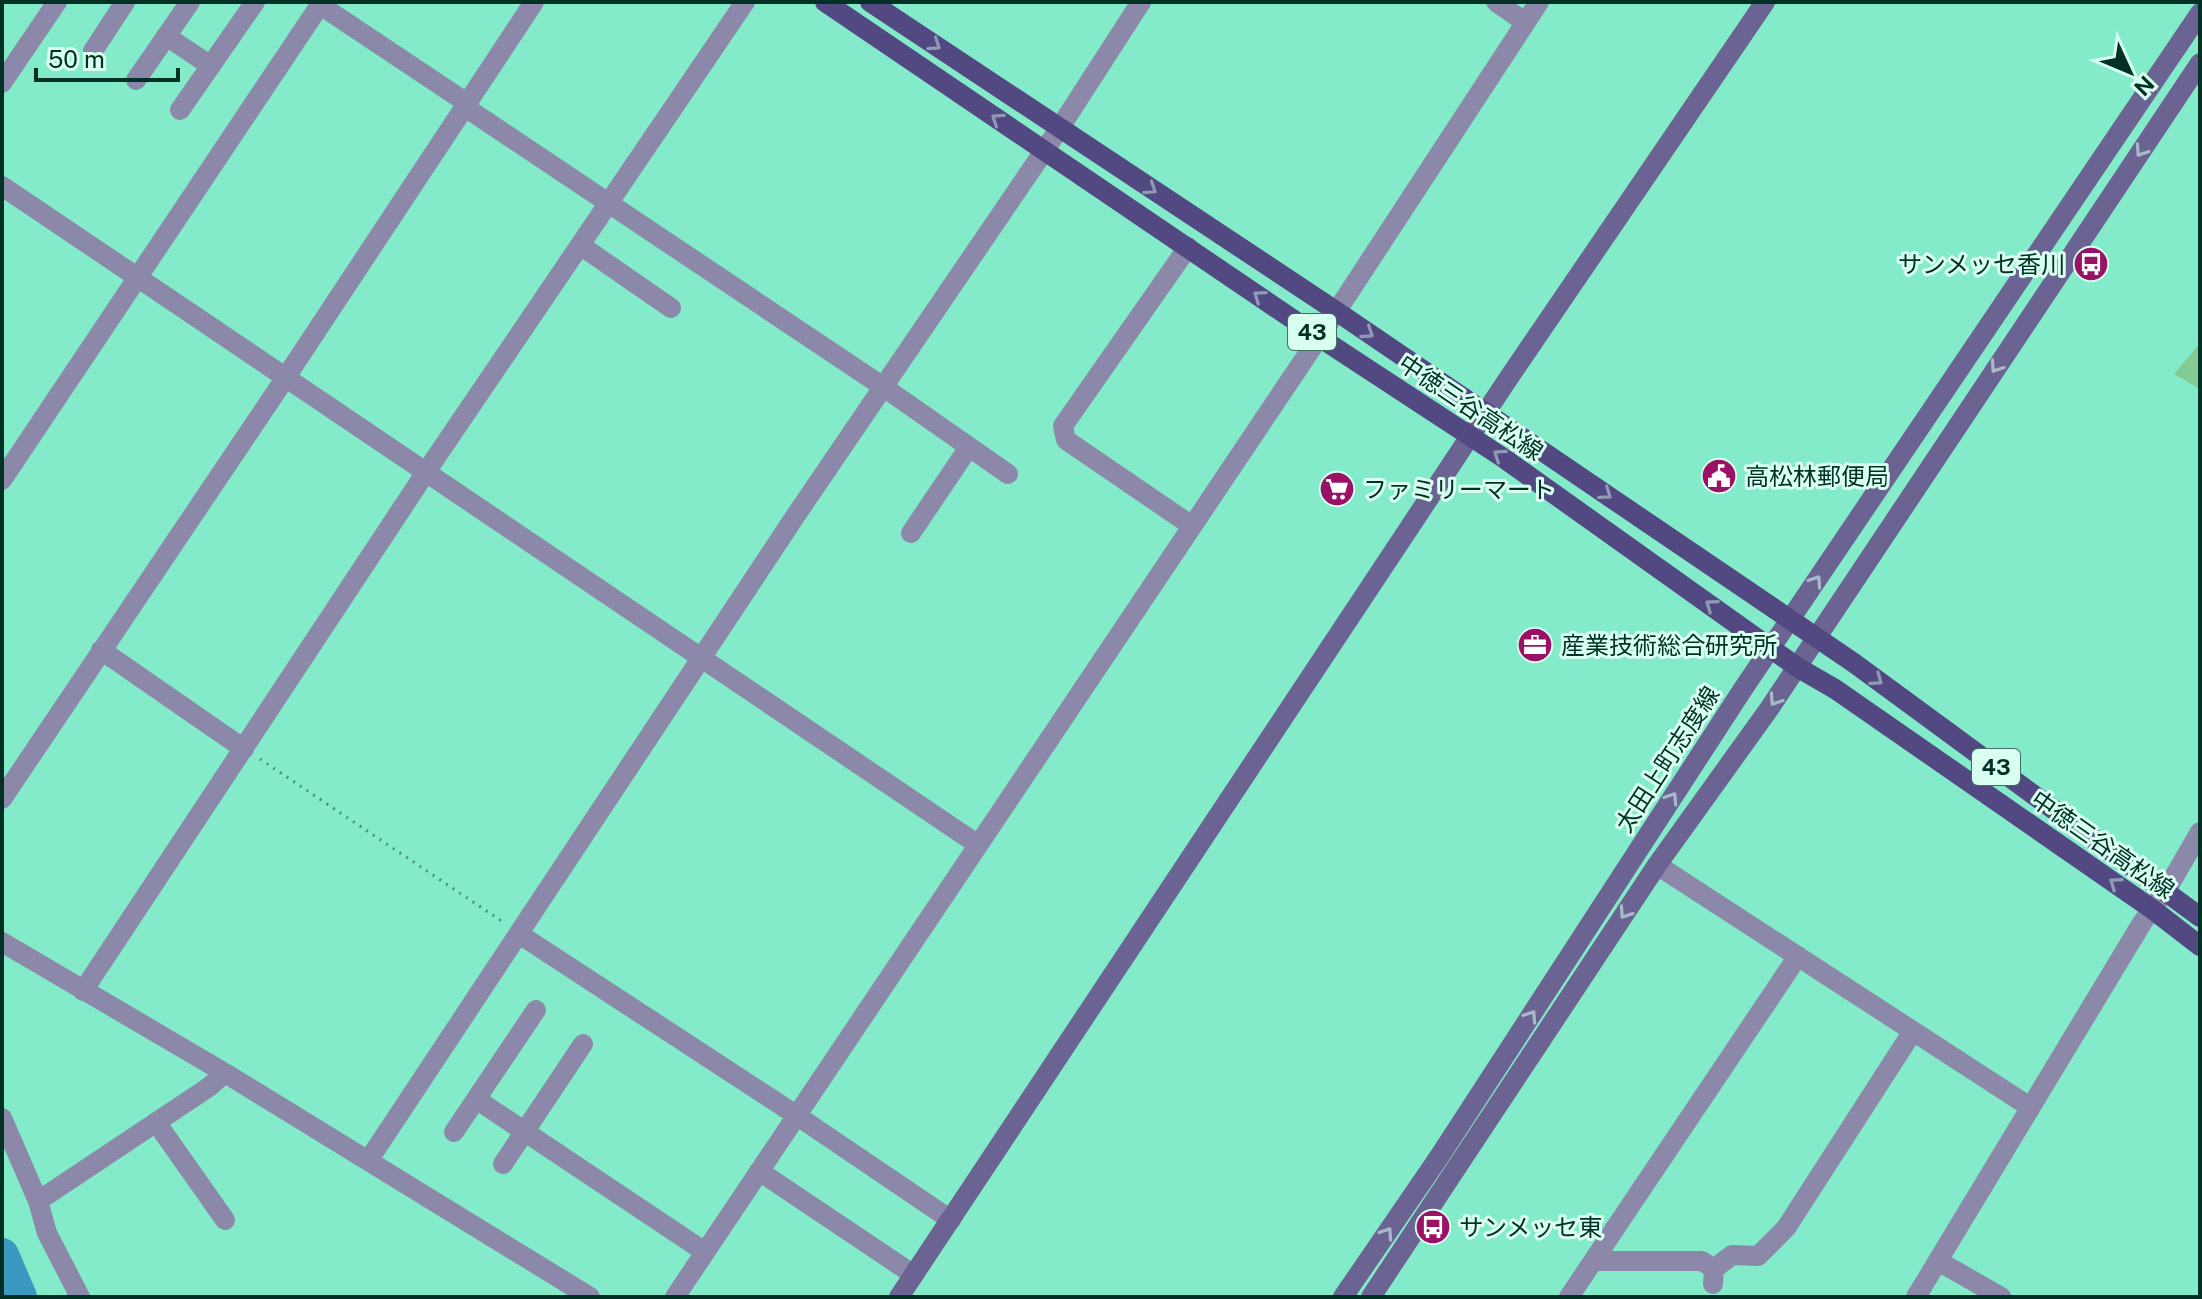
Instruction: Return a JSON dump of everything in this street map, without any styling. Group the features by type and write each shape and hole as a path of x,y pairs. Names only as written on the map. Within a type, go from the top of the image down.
{"main road":[{"name":"中徳三谷高松線","path":"825,2 1470,437 1797,667 1835,689 2152,909 2200,946"},
{"name":"中徳三谷高松線","path":"870,2 1336,311 1790,620 2200,917"},
{"path":"899,1297 1486,412 1765,2"},
{"name":"太田上町志度線","path":"1343,1297 1439,1157 1771,648 2200,13"},
{"name":"太田上町志度線","path":"1371,1297 1657,865 1797,667 2200,63"}],"street":[{"path":"2,83 10,54 57,2"},
{"path":"93,51 125,2"},
{"path":"136,80 190,2"},
{"path":"180,110 255,2"},
{"path":"2,799 534,2"},
{"path":"83,991 426,472 745,2"},
{"path":"368,1161 882,386 1059,129 1141,2"},
{"path":"1496,2 1525,22"},
{"path":"675,1297 1319,337 1539,2"},
{"path":"2,480 317,5 1008,474"},
{"path":"166,36 211,66"},
{"path":"2,186 977,844"},
{"path":"580,245 671,308"},
{"path":"1188,247 1063,426 1066,440 1192,526"},
{"path":"911,533 969,447"},
{"path":"101,650 244,749"},
{"path":"1916,1297 2200,832"},
{"path":"1657,865 2030,1107"},
{"path":"519,934 951,1220"},
{"path":"2,942 225,1073 590,1297"},
{"path":"1569,1297 1798,956"},
{"path":"454,1132 536,1010"},
{"path":"1594,1261 1702,1261 1713,1276 1732,1255 1758,1256 1786,1228 1913,1031"},
{"path":"503,1164 583,1044"},
{"path":"38,1201 225,1073"},
{"path":"476,1099 705,1252"},
{"path":"2,1118 38,1201 47,1233 80,1297"},
{"path":"156,1122 225,1220"},
{"path":"759,1171 914,1275"},
{"path":"1938,1261 2001,1297"}],"path":[{"path":"244,749 519,934"}],"building":[{"path":"2200,343 2200,389 2174,374"}],"waterway":[{"path":"2,1255 20,1297"}],"place":[{"name":"サンメッセ香川","path":"2091,264"},
{"name":"高松林郵便局","path":"1719,476"},
{"name":"ファミリーマート","path":"1337,489"},
{"name":"産業技術総合研究所","path":"1535,645"},
{"name":"サンメッセ東","path":"1433,1227"}]}
